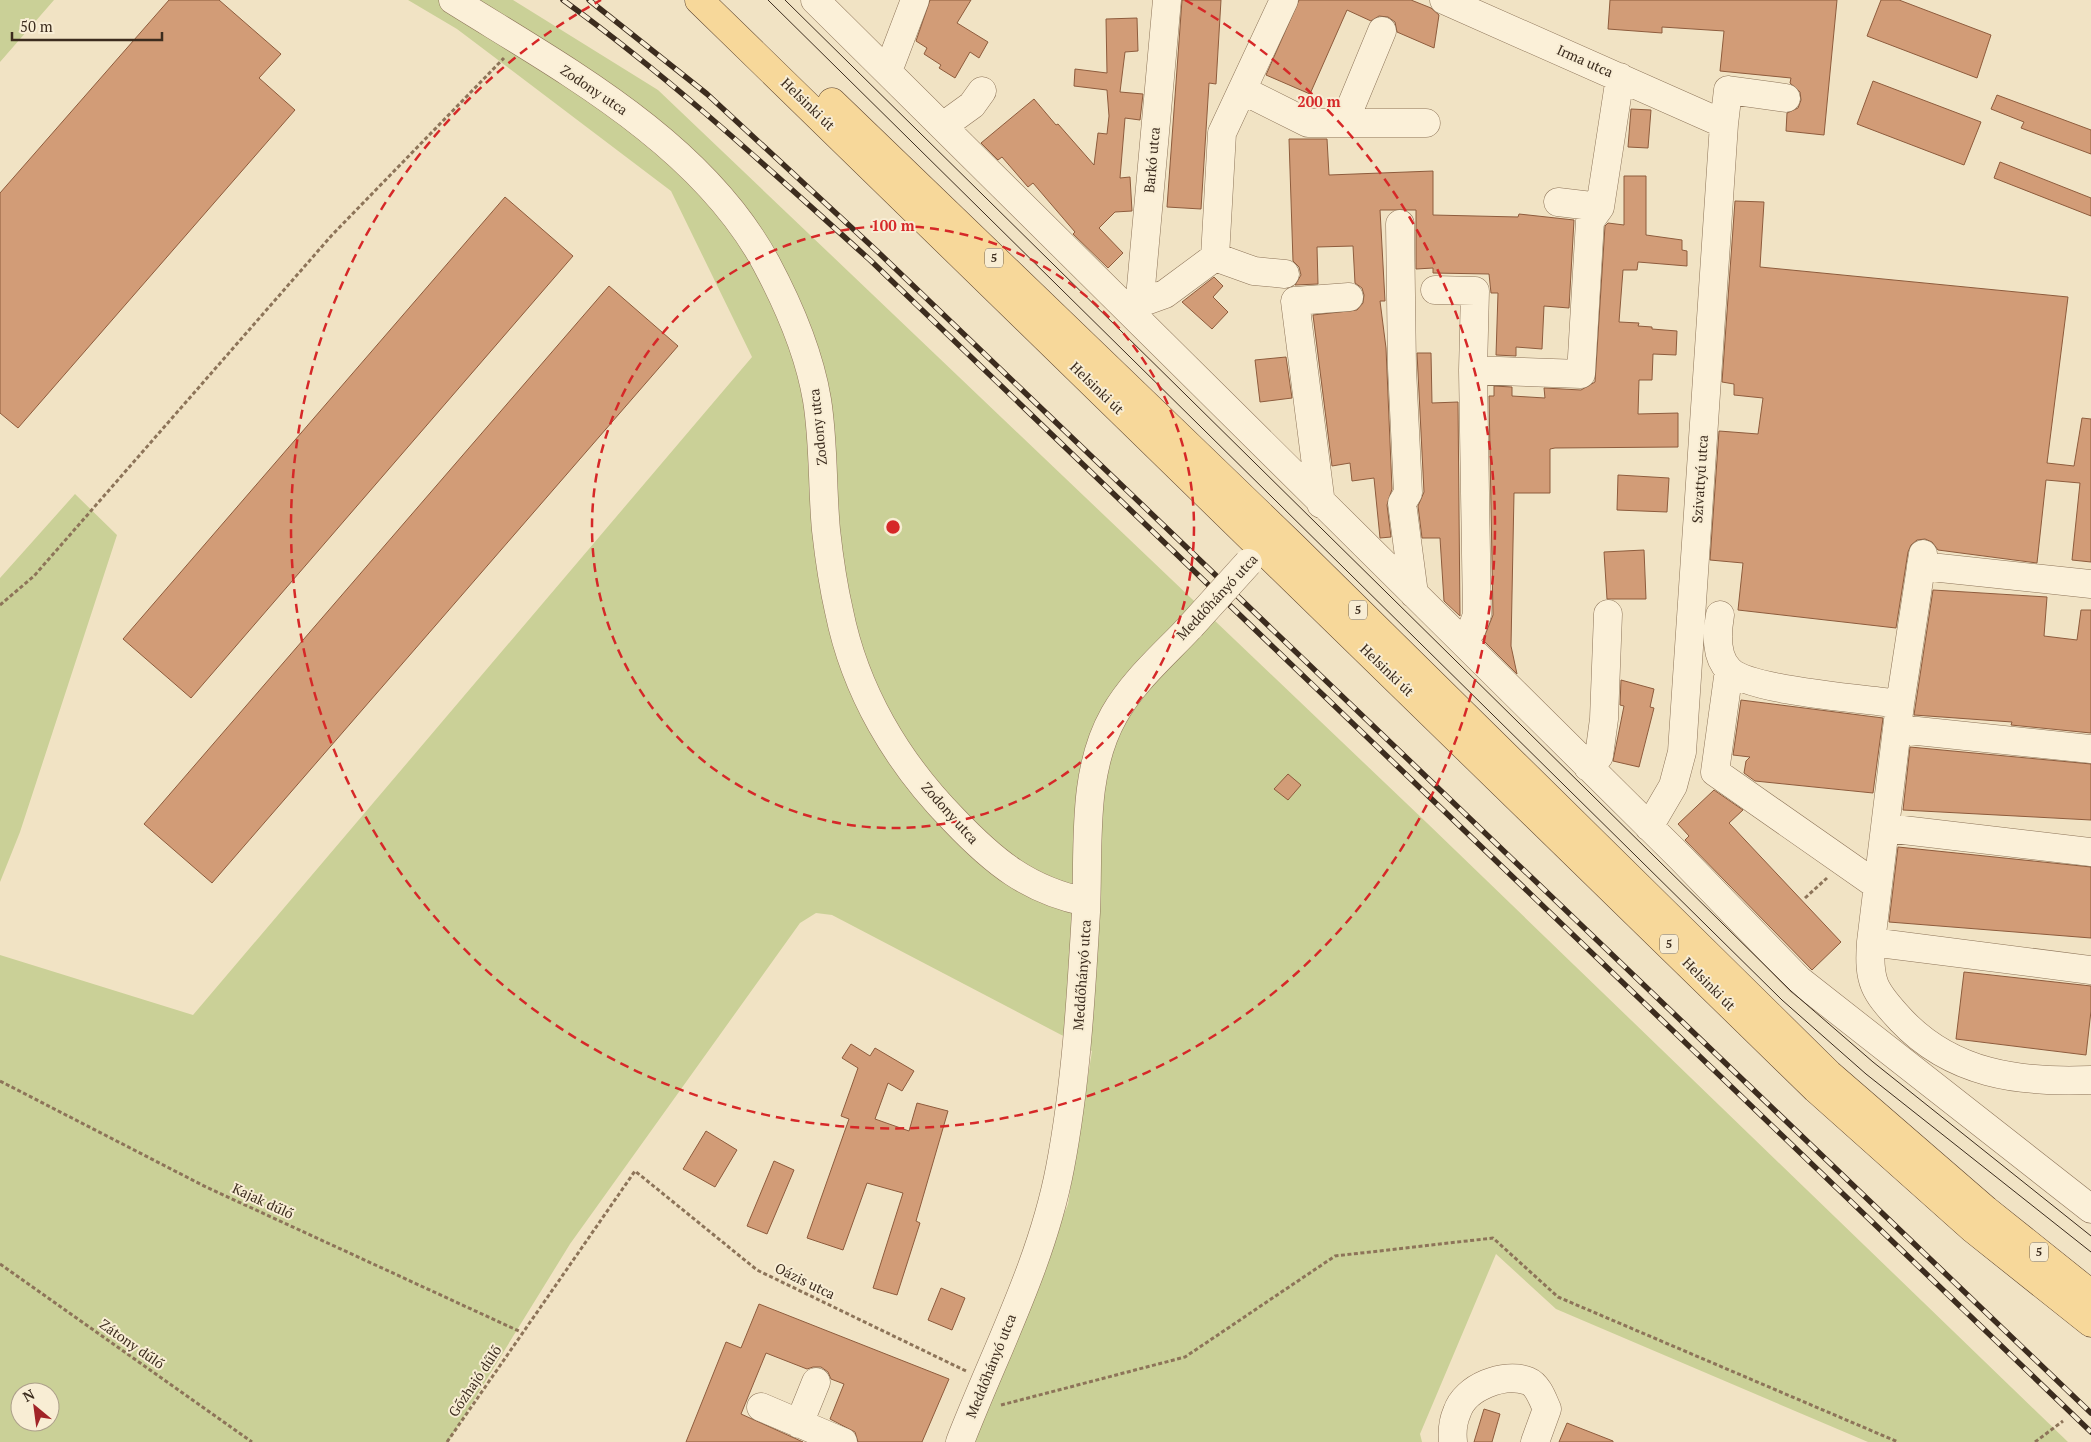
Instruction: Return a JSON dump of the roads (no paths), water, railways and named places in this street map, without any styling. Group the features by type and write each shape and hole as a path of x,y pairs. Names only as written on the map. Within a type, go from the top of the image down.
{"main road":[{"name":"Helsinki út","path":"699,0 1255,556 1816,1089 1973,1229 2091,1323"},
{"name":"Helsinki út","path":"727,0 1294,547 1829,1074 1986,1210 2091,1294"},
{"path":"1255,556 1265,533 1262,516"},
{"path":"1255,556 1277,544 1294,547"}],"street":[{"name":"Zodony utca","path":"453,0 629,114 670,148 726,205 752,240 793,318 807,358 817,401 826,530 839,612 857,677 871,708 904,760 943,809 992,856 1035,887 1058,897 1086,902"},
{"path":"815,0 943,126 1139,311 1321,504 1462,641 1799,980 2091,1208"},
{"path":"888,71 914,0"},
{"name":"Barkó utca","path":"1139,311 1166,0"},
{"path":"1215,257 1222,133 1284,0"},
{"name":"Irma utca","path":"1444,0 1724,124"},
{"path":"1344,123 1382,31"},
{"path":"1473,370 1581,374 1590,222 1600,207 1620,77"},
{"path":"1242,90 1308,123 1426,122"},
{"name":"Szivattyú utca","path":"1648,827 1673,786 1682,752 1724,124 1728,90 1786,98"},
{"path":"943,126 972,105 982,91"},
{"path":"1558,202 1600,207"},
{"path":"1400,224 1402,368 1408,493 1402,503 1414,594"},
{"path":"1139,311 1215,257"},
{"path":"1215,257 1254,271 1285,274"},
{"path":"1435,290 1475,291 1473,370 1477,614 1471,631 1462,641"},
{"path":"1321,504 1295,301 1349,297"},
{"name":"Meddőhányó utca","path":"960,1442 1044,1237 1060,1167 1079,1027 1090,806 1093,779 1104,739 1114,716 1125,699 1255,556"},
{"path":"2091,584 2001,568 1922,560 1899,716 1871,942 1870,966 1876,990 1911,1030 1946,1056 1978,1069 2008,1075 2047,1079 2091,1080"},
{"path":"1588,767 1599,756 1604,719 1608,614"},
{"path":"1720,615 1718,646 1722,660 1729,670 1745,680 1899,716 2091,748"},
{"path":"1729,670 1714,772 1878,886"},
{"path":"1886,828 2091,852"},
{"path":"1871,942 2091,970"},
{"path":"1454,1442 1452,1433 1457,1410 1468,1395 1500,1378 1529,1381 1540,1393 1547,1409 1535,1442"},
{"path":"800,1424 816,1382"},
{"path":"761,1407 843,1442"}],"tram line":[{"path":"768,0 1782,1000 1866,1074 2091,1252"},
{"path":"785,0 1791,991 1873,1062 2091,1236"}],"railway":[{"path":"563,0 682,93 870,260 2091,1432"},
{"path":"589,0 707,94 878,252 2091,1413"}]}
